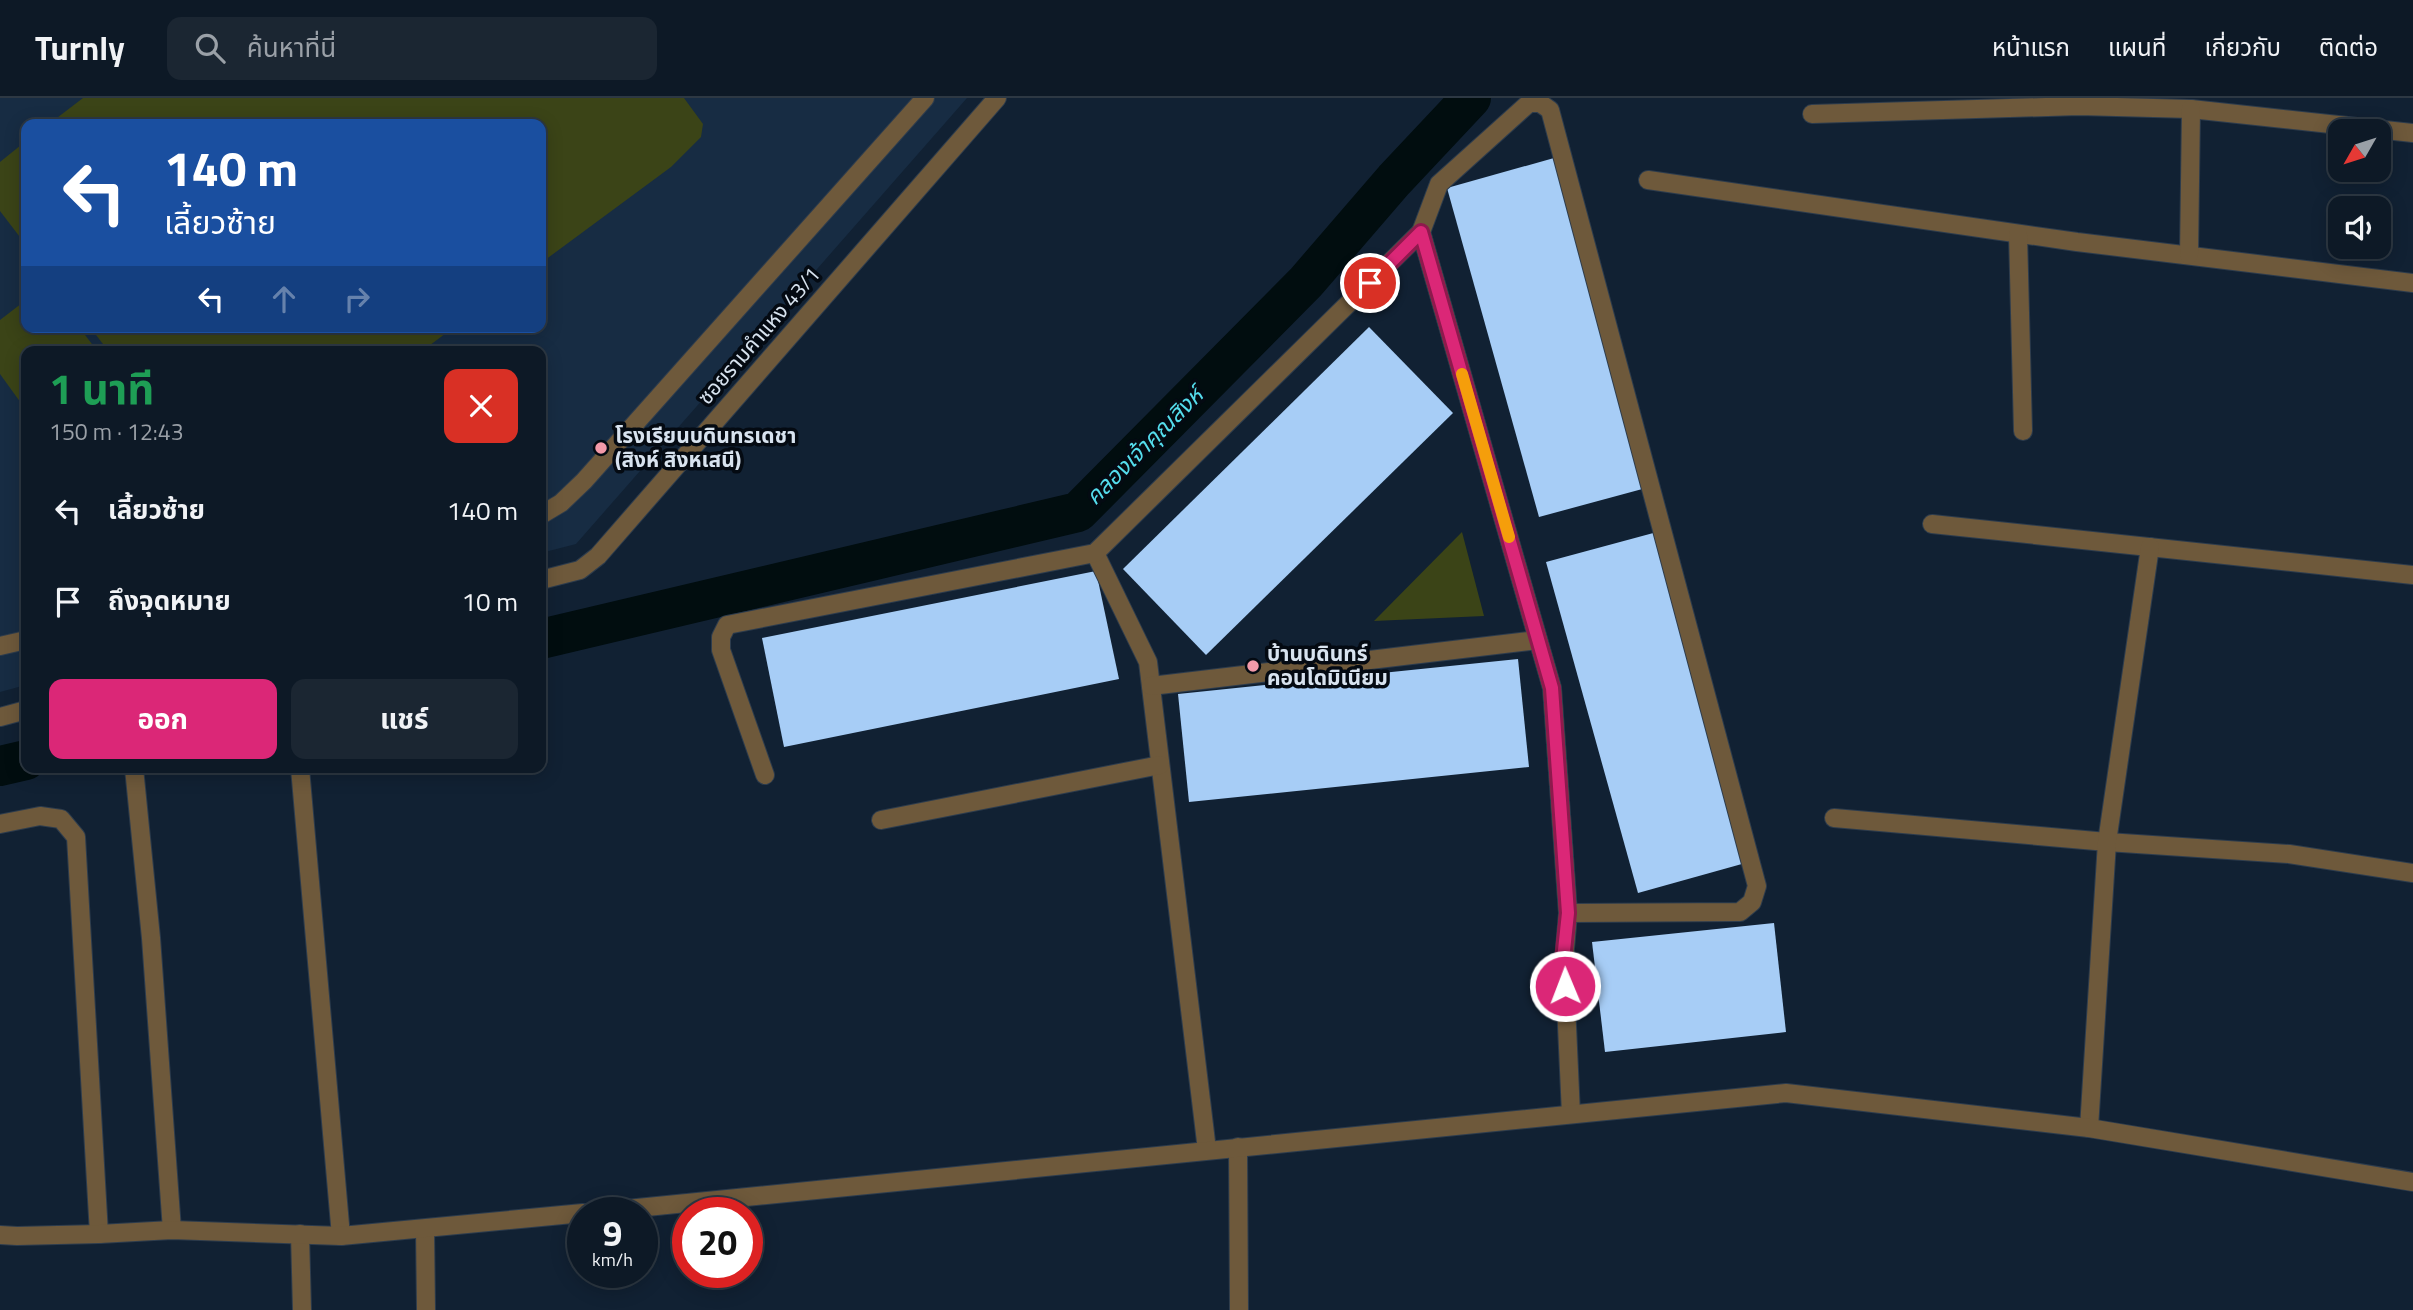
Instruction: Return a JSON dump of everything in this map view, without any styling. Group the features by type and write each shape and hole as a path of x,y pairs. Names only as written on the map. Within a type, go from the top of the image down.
{"street":[{"path":"546,512 561,503 584,481 925,98"},
{"name":"ซอยรามคำแหง 43/1","path":"546,579 580,570 598,556 997,98"},
{"path":"765,775 721,650 721,637 727,625 1095,553 1421,232 1439,184 1529,103 1540,103 1550,110 1757,886 1752,902 1740,912 1568,913"},
{"path":"1812,114 2065,107 2191,108 2413,133"},
{"path":"2189,255 2191,108"},
{"path":"1648,180 2018,234 2413,283"},
{"path":"1421,232 1552,688 1568,913 1563,960 1571,1114"},
{"path":"2018,234 2023,431"},
{"path":"1932,524 2413,575"},
{"path":"2089,1128 2107,842 2150,547"},
{"path":"1095,553 1149,663 1207,1150"},
{"path":"0,646 21,640"},
{"path":"1152,686 1538,640"},
{"path":"0,717 21,711"},
{"path":"881,820 1160,765"},
{"path":"134,773 151,938 172,1230"},
{"path":"300,773 341,1236"},
{"path":"0,824 40,816 61,819 76,837 99,1234"},
{"path":"1834,818 2107,842 2289,854 2413,873"},
{"path":"658,1206 1786,1093 2089,1128 2413,1182"},
{"path":"1238,1147 1239,1310"},
{"path":"0,1235 172,1230 341,1236 567,1215"},
{"path":"425,1229 426,1310"},
{"path":"300,1234 302,1310"}],"shaded area":[{"name":"โรงเรียนบดินทรเดชา (สิงห์ สิงหเสนี)","path":"0,98 967,98 576,544 546,552 546,346 21,346 21,686 0,692"}],"green space":[{"path":"83,98 684,98 703,124 701,137 671,167 546,259 546,119 56,119"},
{"path":"21,145 21,238 0,211 0,162"},
{"path":"21,304 21,333 84,333 93,346 21,346 21,403 0,374 0,320"},
{"path":"95,333 446,333 429,346 104,346"},
{"path":"1462,532 1484,616 1374,621"}],"building":[{"path":"1554,158 1646,488 1539,517 1447,188"},
{"path":"1369,327 1453,413 1206,655 1123,569"},
{"path":"1657,532 1749,862 1638,893 1546,562"},
{"path":"1096,571 1119,679 784,747 762,638"},
{"path":"1518,659 1529,767 1189,802 1178,694"},
{"path":"1774,923 1786,1032 1605,1052 1592,942"}],"waterway":[{"name":"คลองเจ้าคุณสิงห์","path":"546,638 1078,512 1306,282 1394,180 1471,98"},
{"name":"คลองเจ้าคุณสิงห์","path":"0,766 21,761"}],"slow traffic":[{"path":"1462,374 1509,537"}],"place":[{"name":"โรงเรียนบดินทรเดชา (สิงห์ สิงหเสนี)","path":"601,448"},
{"name":"บ้านบดินทร์ คอนโดมิเนียม","path":"1253,666"}],"route":[{"path":"1370,283 1421,232 1552,688 1568,913 1563,960 1565,986"}]}
